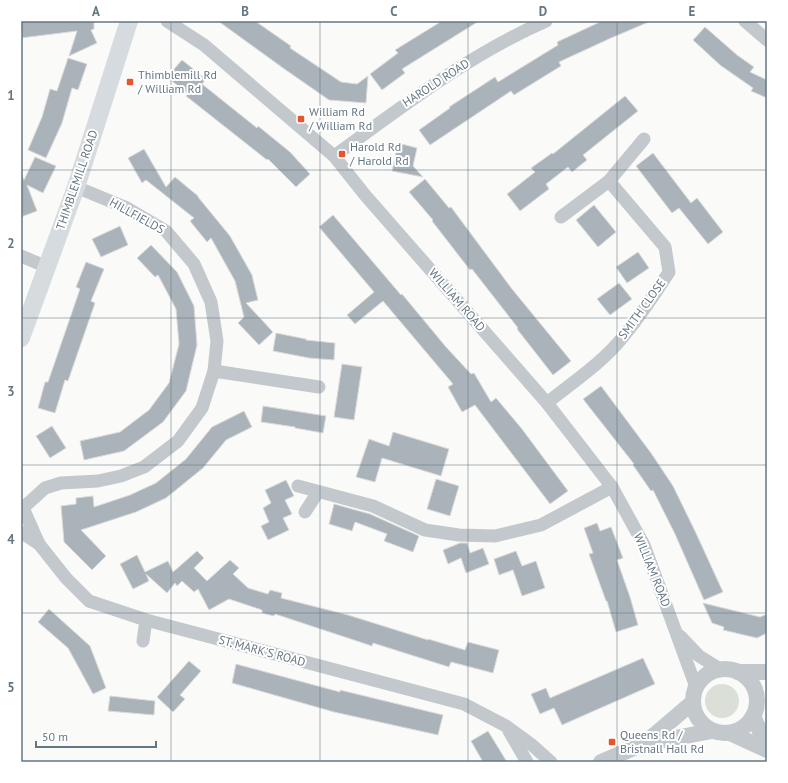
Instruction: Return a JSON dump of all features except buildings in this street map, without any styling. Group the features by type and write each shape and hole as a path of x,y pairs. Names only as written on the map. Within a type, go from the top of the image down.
{"main road":[{"name":"THIMBLEMILL ROAD","path":"21,338 76,187 129,21"}],"street":[{"name":"WILLIAM ROAD","path":"167,21 204,45 334,156 365,195 547,403 612,487 644,545 677,633 694,694"},
{"name":"HAROLD ROAD","path":"334,156 392,112 484,52 546,21"},
{"path":"745,21 767,40"},
{"path":"561,217 609,180 644,139"},
{"name":"SMITH CLOSE","path":"547,403 598,362 623,338 669,272 665,247 609,180"},
{"name":"HILLFIELDS","path":"22,509 45,488 61,483 98,481 121,476 144,467 178,441 202,408 214,371 216,341 211,302 194,264 166,231 127,208 76,187"},
{"path":"21,256 47,267"},
{"path":"214,371 319,387"},
{"path":"298,486 373,506 425,530 459,535 495,536 541,525 612,487"},
{"path":"305,512 318,492"},
{"name":"ST. MARK'S ROAD","path":"22,509 39,544 66,578 89,601 146,620 464,704 506,726 532,745 551,762"},
{"name":"ST. MARK'S ROAD","path":"21,532 39,544"},
{"path":"143,641 146,620"},
{"name":"WILLIAM ROAD","path":"677,633 699,656 720,669"},
{"path":"643,744 694,694 707,674 720,669 738,672 767,672"},
{"path":"738,672 748,679 756,694 755,709 767,747"},
{"path":"730,733 743,727 767,689"},
{"path":"694,694 696,716 706,727 718,733 730,733 767,750"},
{"path":"506,726 527,762"},
{"path":"601,762 643,744 712,730"}],"shaded area":[{"path":"719,684 725,684 729,685 736,691 739,701 738,708 732,715 725,718 719,718 715,717 708,711 705,704 705,698 706,694 712,687"}],"place":[{"name":"Thimblemill Rd / William Rd","path":"130,82"},
{"name":"William Rd / William Rd","path":"301,119"},
{"name":"Harold Rd / Harold Rd","path":"342,154"},
{"name":"Queens Rd / Bristnall Hall Rd","path":"612,742"}]}
